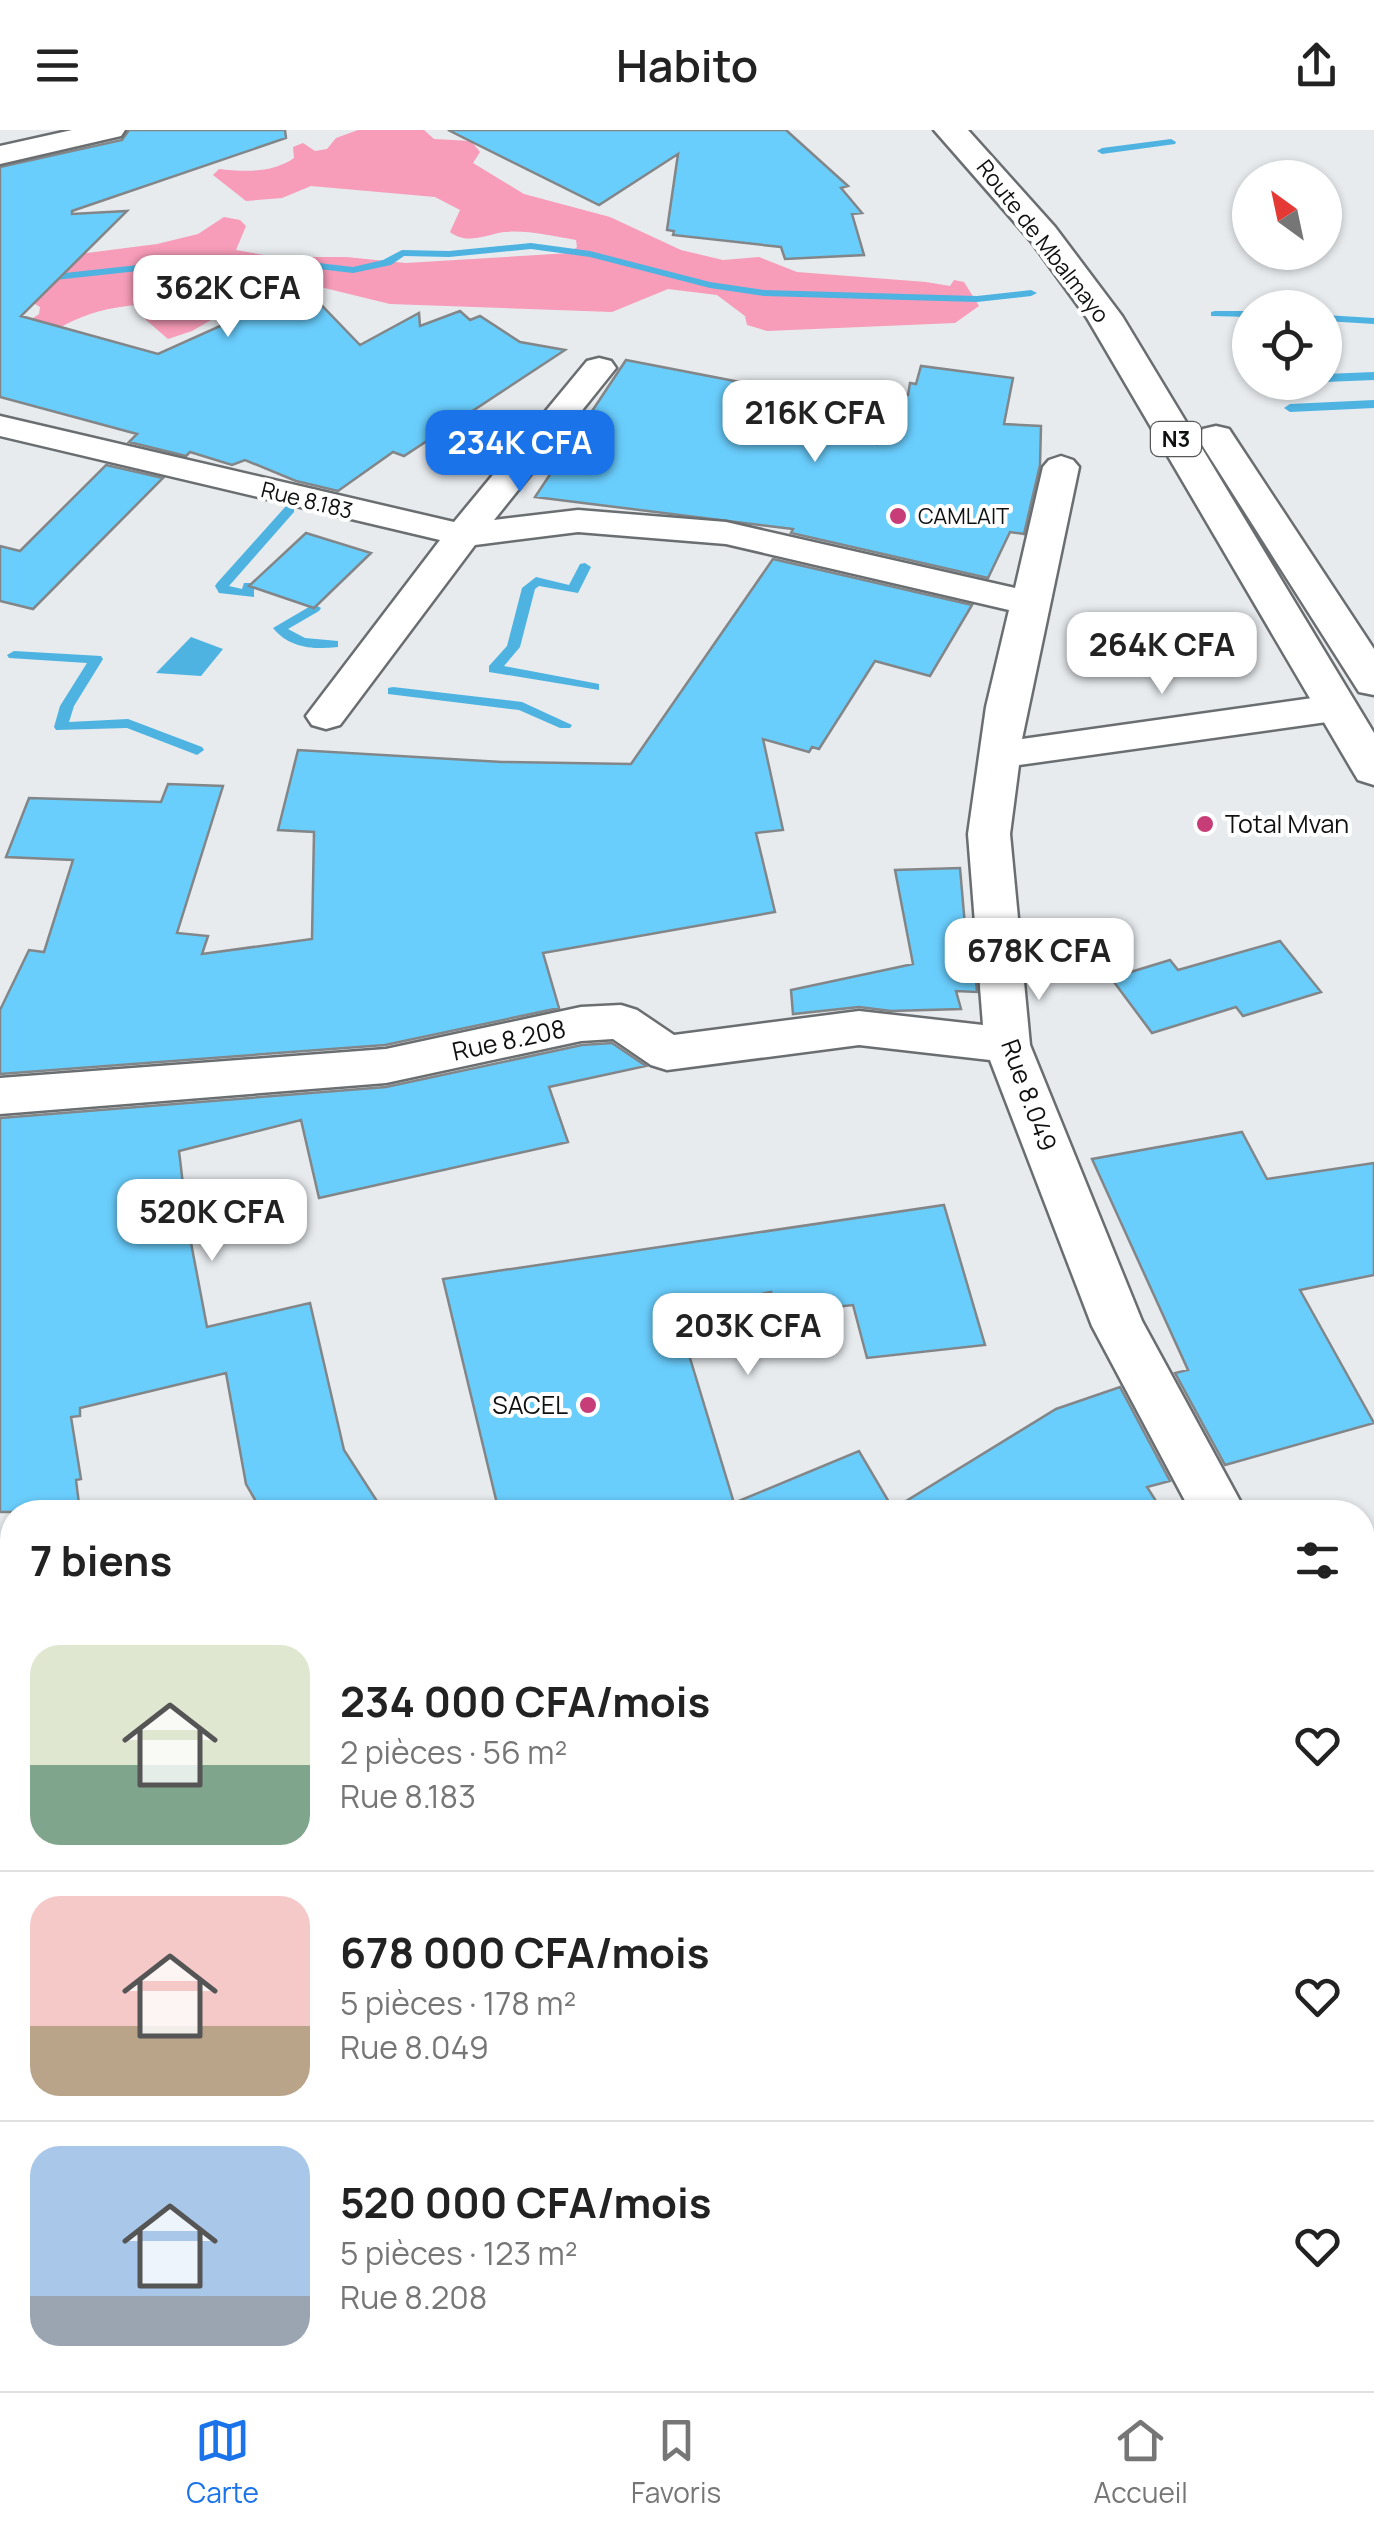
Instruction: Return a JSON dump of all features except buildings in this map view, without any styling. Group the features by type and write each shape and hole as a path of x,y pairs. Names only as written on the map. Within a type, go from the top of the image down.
{"highway":[{"name":"Route de Mbalmayo","path":"950,130 1021,208 1104,316 1374,770"},
{"name":"N3","path":"984,130 1072,225 1138,309 1374,682"}],"street":[{"path":"0,155 111,130"},
{"path":"326,716 463,535 599,368"},
{"name":"Rue 8.183","path":"0,426 463,535 578,521 726,534 1030,603"},
{"name":"Rue 8.049","path":"1061,468 1006,707 989,834 1007,1045 1118,1326 1198,1500"},
{"path":"1000,755 1334,708"},
{"name":"Rue 8.208","path":"0,1096 386,1066 581,1024 620,1022 667,1053 859,1028 1007,1045"}],"shaded area":[{"path":"358,130 424,130 434,139 471,141 480,152 473,163 524,194 610,217 681,250 723,260 759,257 797,272 950,286 954,280 964,282 979,306 955,323 767,331 747,325 745,316 717,295 668,289 612,312 390,304 304,283 255,295 192,331 168,339 146,320 140,305 99,311 65,325 0,367 0,340 39,314 40,307 30,301 79,254 157,244 198,234 224,217 240,220 246,226 236,250 275,257 346,257 406,263 570,253 577,247 576,240 531,233 504,232 470,239 456,236 450,232 460,210 435,197 311,186 282,198 246,201 213,175 219,169 268,169 294,158 293,147 303,143 315,151 327,149 336,138"}],"water":[{"path":"191,637 223,649 201,676 156,673"}],"waterway":[{"path":"1102,151 1171,142"},
{"path":"0,283 203,261 226,269 310,265 353,270 387,263 402,253 449,254 531,246 590,254 710,285 764,293 977,299 1031,293"},
{"path":"1215,314 1232,314"},
{"path":"1342,319 1374,321"},
{"path":"1342,377 1374,376"},
{"path":"1290,408 1374,404"},
{"path":"249,586 249,594 224,590 222,586 290,509"},
{"path":"585,567 573,590 536,581 529,588 513,647 494,669 594,687"},
{"path":"314,608 280,628 297,641 333,644"},
{"path":"14,655 96,659 67,706 61,727 128,723 197,750"},
{"path":"393,691 522,706 565,725"}],"place":[{"name":"CAMLAIT","path":"898,516"},
{"name":"Total Mvan","path":"1205,824"},
{"name":"SACEL","path":"588,1405"}]}
